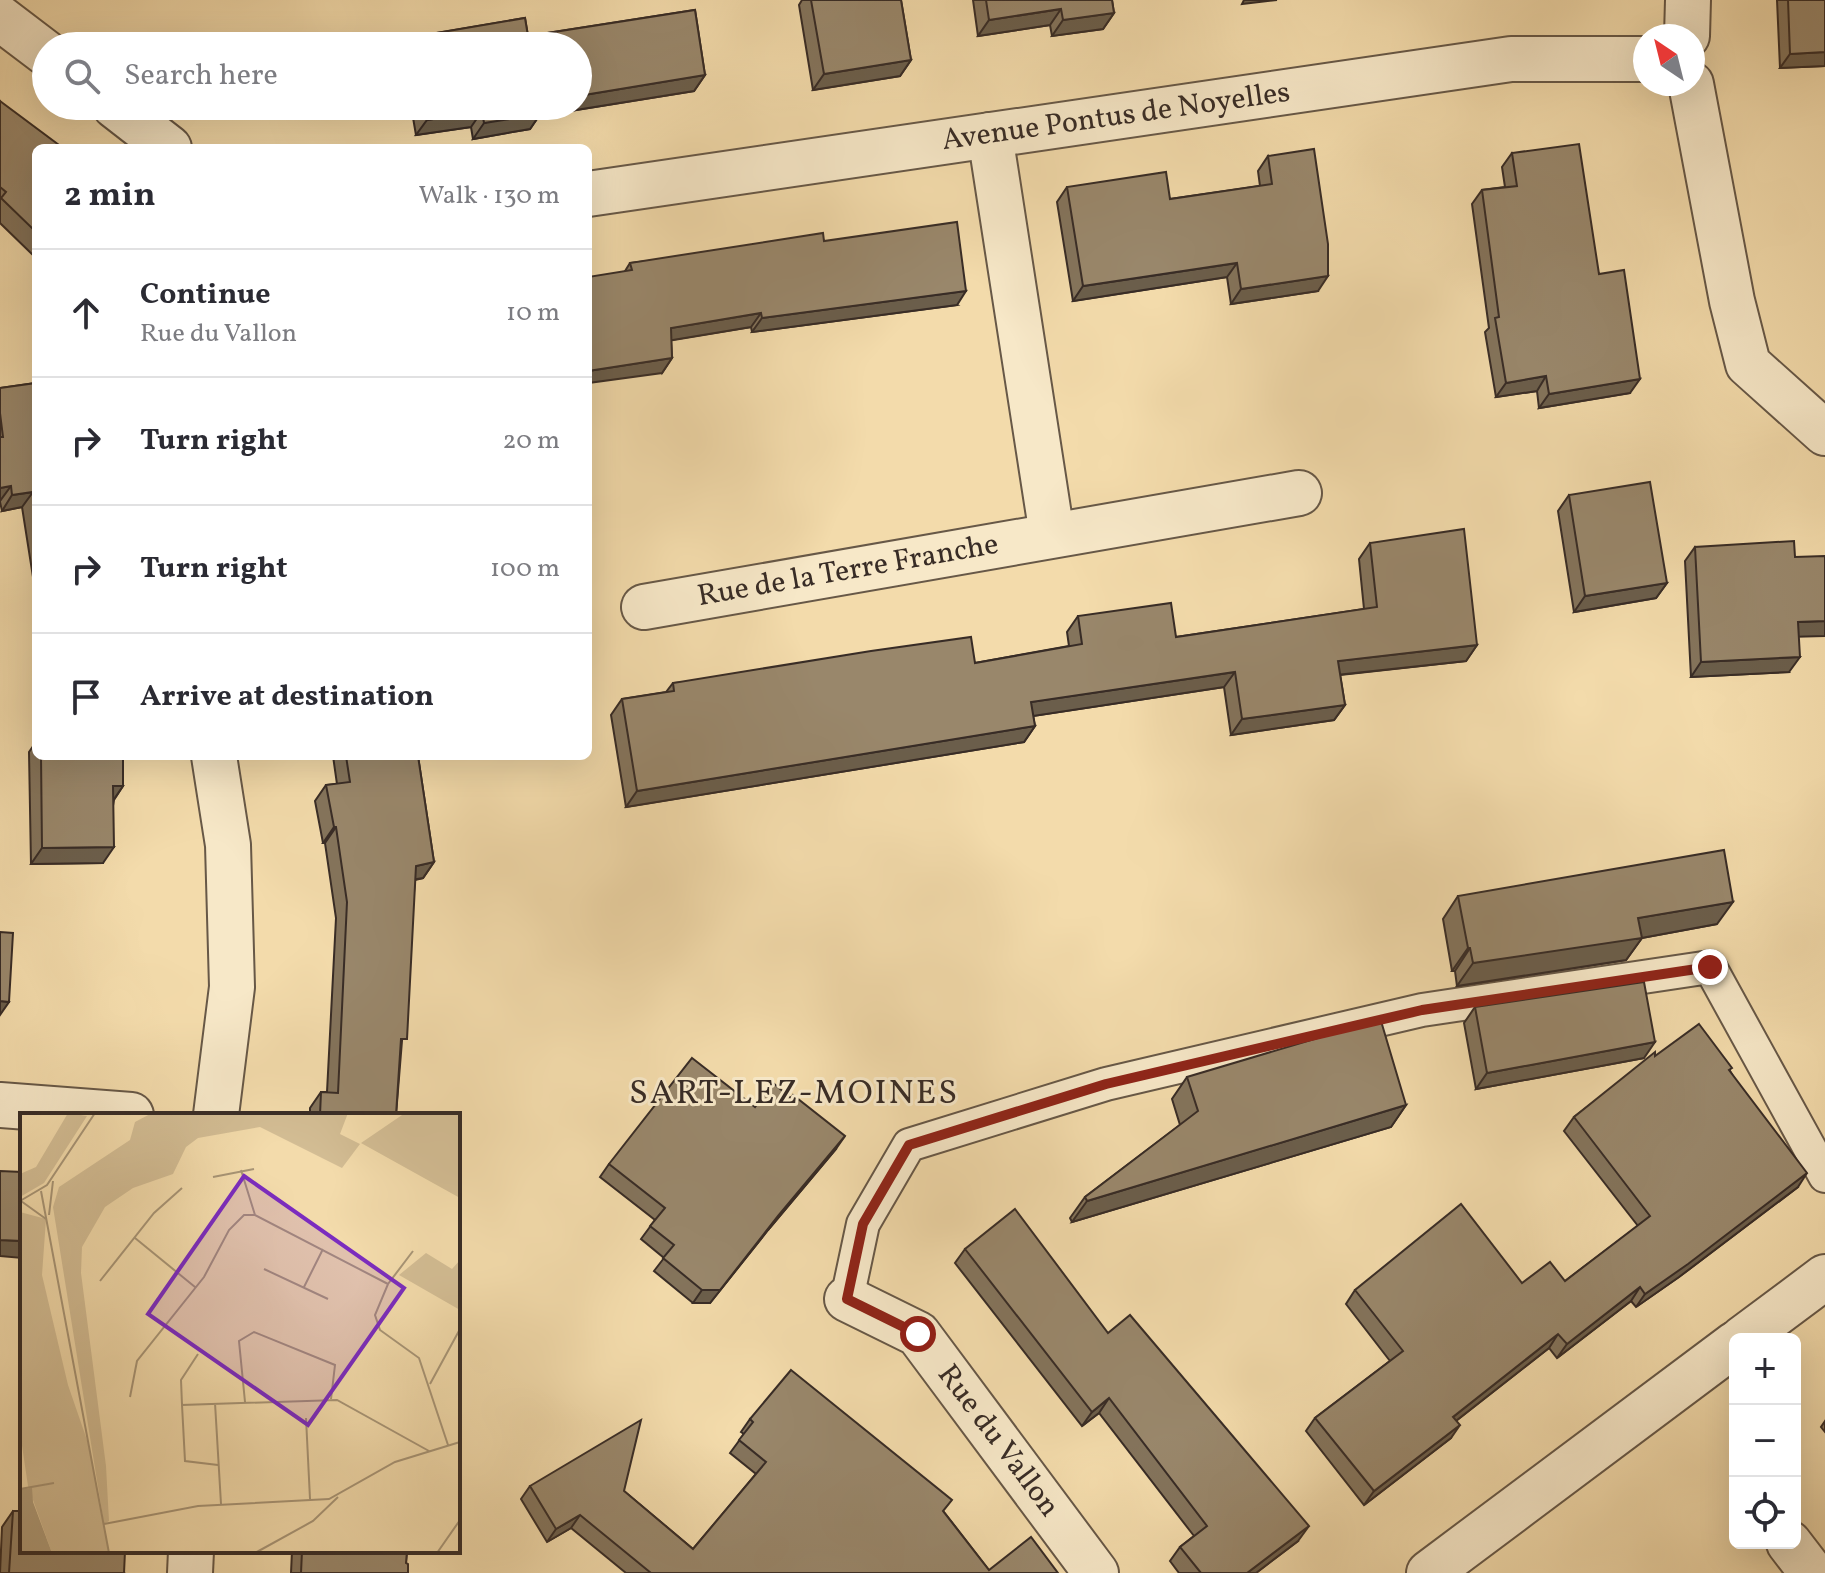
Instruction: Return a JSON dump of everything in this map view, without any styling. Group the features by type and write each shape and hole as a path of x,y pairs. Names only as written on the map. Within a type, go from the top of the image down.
{"street":[{"path":"1687,24 1688,0"},
{"path":"0,18 32,42"},
{"name":"Avenue Pontus de Noyelles","path":"592,193 1511,59 1633,59"},
{"path":"1693,96 1732,301 1748,364 1825,433"},
{"path":"133,120 164,144"},
{"path":"990,135 1052,535"},
{"name":"Rue de la Terre Franche","path":"644,607 1299,493"},
{"path":"215,760 228,845 232,987 216,1113"},
{"path":"0,1105 105,1113"},
{"path":"1750,1333 1825,1277"},
{"name":"Rue du Vallon","path":"847,1299 918,1334 1096,1573"},
{"path":"1429,1573 1729,1349"},
{"path":"1794,1549 1812,1573"},
{"path":"190,1573 191,1553"}],"lane":[{"path":"847,1299 863,1224 909,1145 1106,1084 1422,1010 1710,967 1825,1176"}],"building":[{"path":"811,0 901,0 911,60 824,74"},
{"path":"986,0 1112,0 1114,13 1063,20 1061,9 989,20"},
{"path":"1788,0 1825,0 1825,52 1790,54"},
{"path":"695,10 705,75 592,94 592,32 554,32"},
{"path":"525,18 527,32 442,32"},
{"path":"0,101 58,144 32,144 32,228 1,198 6,192 0,187"},
{"path":"1579,144 1599,274 1624,270 1640,379 1549,394 1546,376 1506,383 1495,318 1499,317 1482,190 1517,186 1512,153"},
{"path":"1314,149 1328,244 1328,276 1241,289 1237,263 1083,286 1067,187 1166,172 1170,199 1272,184 1268,156"},
{"path":"957,222 966,291 762,318 761,313 671,328 672,358 592,370 592,276 632,270 630,263 823,233 824,241"},
{"path":"32,384 32,492 12,495 11,486 0,488 0,437 3,437 0,388"},
{"path":"1650,482 1667,583 1585,596 1569,495"},
{"path":"1464,529 1477,645 1338,661 1345,705 1242,719 1235,672 1031,702 1035,726 637,791 622,699 674,691 673,683 971,637 975,663 1082,644 1078,616 1171,603 1176,637 1377,607 1370,543"},
{"path":"1794,541 1795,557 1825,556 1825,621 1798,622 1800,657 1701,662 1695,547"},
{"path":"41,760 123,760 123,786 113,786 114,847 42,848"},
{"path":"347,760 419,760 434,862 416,866 407,1039 401,1039 396,1113 320,1113 321,1092 338,1093 347,902 336,827 326,785 350,782"},
{"path":"1724,850 1733,902 1638,918 1642,938 1473,963 1458,896"},
{"path":"0,932 13,933 9,1002 0,1001"},
{"path":"1644,982 1655,1042 1487,1073 1475,1007"},
{"path":"1381,1021 1406,1105 1087,1201 1085,1197 1198,1111 1187,1077"},
{"path":"1699,1024 1732,1068 1729,1070 1807,1173 1645,1294 1640,1287 1567,1344 1558,1334 1453,1417 1460,1425 1374,1491 1315,1418 1403,1351 1355,1290 1461,1204 1522,1283 1550,1262 1565,1281 1650,1216 1574,1117 1655,1052 1655,1056"},
{"path":"692,1058 755,1107 773,1083 845,1136 720,1290 702,1290 663,1258 674,1245 650,1226 665,1208 609,1164"},
{"path":"0,1171 20,1172 20,1241 0,1240"},
{"path":"1015,1209 1108,1333 1130,1315 1309,1526 1247,1573 1201,1573 1180,1547 1207,1526 1109,1398 1092,1412 965,1249"},
{"path":"791,1370 952,1500 943,1511 989,1570 1031,1537 1058,1573 651,1573 580,1515 556,1529 530,1486 641,1420 624,1491 693,1549 766,1462 739,1440 753,1422 750,1419"},
{"path":"13,1511 20,1511 20,1553 125,1553 124,1573 9,1573"},
{"path":"302,1553 407,1553 408,1573 301,1573"}],"district":[{"name":"SART-LEZ-MOINES","path":"794,1094"}],"route":[{"path":"918,1334 847,1299 863,1224 909,1145 1106,1084 1422,1010 1710,967"}]}
